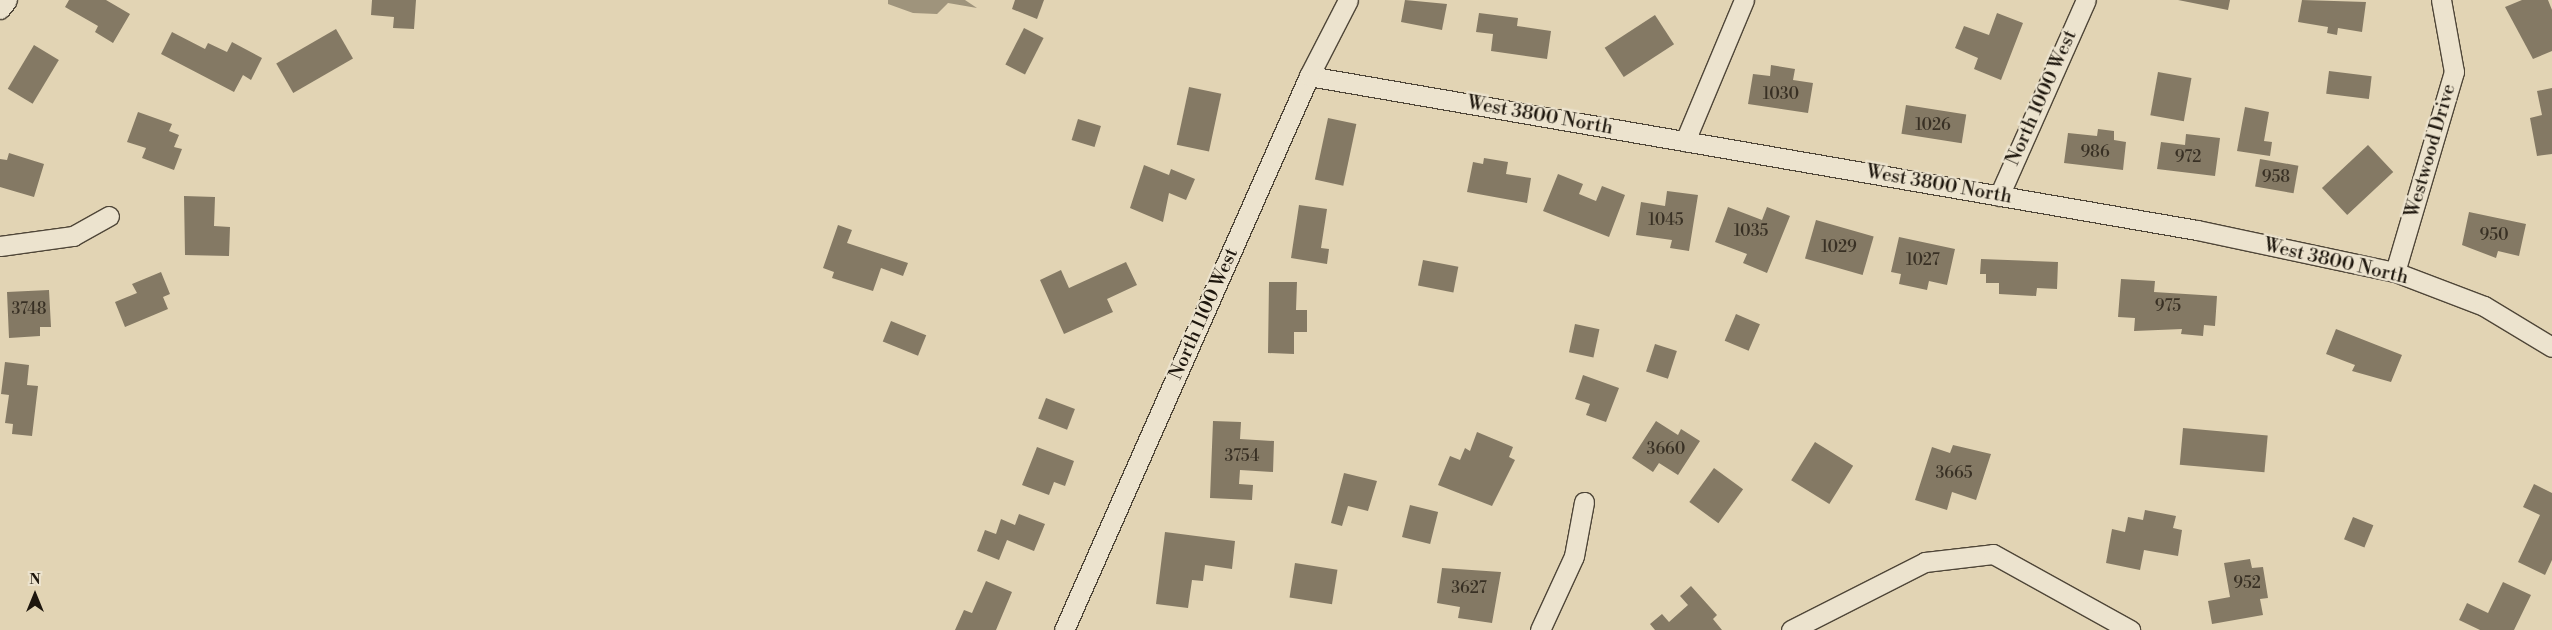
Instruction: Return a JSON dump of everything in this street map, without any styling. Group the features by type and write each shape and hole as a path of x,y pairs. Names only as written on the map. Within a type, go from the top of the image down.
{"street":[{"path":"0,9 6,0"},
{"name":"North 1100 West","path":"1064,630 1310,76 1348,0"},
{"path":"1686,141 1744,0"},
{"name":"North 1000 West","path":"1999,196 2086,0"},
{"name":"Westwood Drive","path":"2395,272 2454,72 2441,0"},
{"name":"West 3800 North","path":"1310,76 2197,230 2395,272 2484,306 2552,347"},
{"path":"0,246 73,236 109,216"},
{"path":"1540,630 1574,556 1584,502"},
{"path":"1791,630 1924,562 1992,554 2130,630"}],"shaded area":[{"path":"888,0 965,0 977,8 948,3 937,14 913,13 888,4"}],"building":[{"path":"69,0 106,0 130,14 113,43 95,32 98,26 65,7"},
{"path":"372,0 416,0 414,29 393,28 394,17 371,15"},
{"path":"1015,0 1044,0 1037,19 1012,9"},
{"path":"1405,0 1447,4 1442,30 1401,22"},
{"path":"2178,0 2230,0 2228,10"},
{"path":"2302,0 2366,2 2362,32 2338,28 2337,35 2327,33 2328,27 2298,22"},
{"path":"2522,0 2548,0 2552,10 2552,51 2533,59 2505,7"},
{"path":"1479,13 1518,18 1517,26 1551,31 1547,59 1491,51 1493,34 1476,32"},
{"path":"1997,13 2023,23 2001,80 1974,69 1978,58 1955,48 1964,26 1989,35"},
{"path":"1655,15 1674,44 1624,77 1605,48"},
{"path":"1024,28 1044,38 1025,75 1005,65"},
{"path":"336,29 353,58 293,93 276,64"},
{"path":"172,32 205,49 208,43 227,52 232,42 262,58 251,80 243,75 234,92 161,54"},
{"path":"34,45 59,60 33,104 8,89"},
{"path":"1771,65 1795,69 1793,80 1813,83 1808,113 1748,104 1753,74 1770,76"},
{"path":"2329,71 2372,76 2369,99 2326,94"},
{"path":"2158,72 2191,78 2184,121 2150,115"},
{"path":"1189,87 1221,94 1209,152 1177,145"},
{"path":"2552,88 2552,154 2537,156 2530,118 2542,115 2537,91"},
{"path":"1906,105 1966,115 1962,143 1901,134"},
{"path":"2245,107 2269,112 2264,141 2272,142 2270,156 2237,151"},
{"path":"138,112 172,124 169,131 179,135 174,147 182,149 174,170 142,158 146,148 127,142"},
{"path":"1328,118 1356,124 1343,186 1315,180"},
{"path":"1078,119 1101,126 1095,147 1072,140"},
{"path":"2098,129 2114,131 2114,140 2126,142 2123,170 2064,163 2068,133 2097,136"},
{"path":"2186,134 2220,138 2215,176 2157,169 2161,142 2185,145"},
{"path":"2368,145 2393,172 2347,215 2322,188"},
{"path":"9,153 44,164 34,197 0,187 0,159 7,160"},
{"path":"1484,158 1508,162 1506,174 1531,178 1527,203 1467,192 1473,162 1483,164"},
{"path":"2260,159 2298,166 2294,193 2255,187"},
{"path":"1144,165 1169,175 1171,169 1195,179 1186,200 1169,193 1163,222 1130,208"},
{"path":"1558,174 1583,184 1579,194 1596,201 1602,186 1625,195 1609,237 1543,211"},
{"path":"1667,191 1698,195 1689,251 1670,248 1672,240 1636,235 1641,202 1665,206"},
{"path":"184,196 215,197 214,226 230,227 229,256 185,255"},
{"path":"1299,205 1327,209 1321,248 1329,249 1327,264 1291,258"},
{"path":"1728,207 1762,220 1767,207 1790,216 1767,273 1743,263 1747,254 1715,242"},
{"path":"2469,212 2526,224 2519,256 2498,251 2496,258 2462,245"},
{"path":"1816,220 1874,237 1863,275 1805,258"},
{"path":"838,225 852,230 847,243 908,263 903,276 881,268 873,291 832,278 834,272 823,268"},
{"path":"1899,237 1955,249 1947,285 1929,281 1927,290 1899,284 1901,274 1891,272"},
{"path":"1981,259 2058,262 2057,289 2037,288 2036,296 1999,294 1999,283 1986,283 1986,274 1980,274"},
{"path":"1423,260 1458,267 1453,292 1418,286"},
{"path":"1126,262 1137,285 1107,299 1113,312 1064,334 1040,280 1061,270 1069,288"},
{"path":"161,272 170,294 163,297 168,309 125,327 115,302 137,293 132,284"},
{"path":"2121,279 2155,281 2154,292 2217,296 2215,326 2204,325 2203,336 2181,334 2182,329 2134,331 2135,318 2118,317"},
{"path":"1269,282 1297,282 1296,310 1307,310 1307,332 1294,332 1294,354 1268,353"},
{"path":"49,290 51,327 40,327 40,336 9,338 7,292"},
{"path":"1736,314 1760,324 1749,351 1725,341"},
{"path":"891,321 926,335 918,356 883,341"},
{"path":"1575,324 1599,329 1593,358 1569,352"},
{"path":"2336,329 2402,355 2391,382 2352,371 2355,365 2326,354"},
{"path":"1655,344 1677,351 1668,379 1646,372"},
{"path":"5,362 29,365 27,385 38,386 32,436 12,434 13,424 5,423 9,395 1,394"},
{"path":"1583,375 1619,388 1606,422 1586,415 1590,404 1575,399"},
{"path":"1046,398 1075,409 1067,430 1038,419"},
{"path":"1213,421 1241,422 1240,439 1274,441 1273,472 1240,470 1239,484 1253,485 1252,500 1210,498"},
{"path":"1656,421 1678,435 1681,429 1700,441 1678,475 1659,463 1653,472 1632,458"},
{"path":"2183,428 2268,435 2264,472 2180,465"},
{"path":"1477,432 1513,447 1509,457 1515,460 1492,506 1438,485 1450,456 1460,460 1465,448 1470,451"},
{"path":"1815,442 1853,466 1829,504 1791,480"},
{"path":"1953,445 1991,454 1976,500 1952,492 1947,510 1915,500 1932,447 1950,453"},
{"path":"1037,447 1074,461 1065,486 1054,482 1049,495 1022,485"},
{"path":"1714,468 1743,489 1718,523 1689,502"},
{"path":"1344,473 1377,481 1368,511 1348,506 1342,526 1331,523"},
{"path":"2534,484 2552,493 2552,560 2545,575 2518,562 2540,515 2523,507"},
{"path":"1410,505 1438,512 1430,544 1402,537"},
{"path":"2145,510 2176,516 2173,528 2182,530 2178,556 2144,550 2140,570 2106,563 2112,529 2125,532 2128,517 2143,520"},
{"path":"1019,514 1045,524 1034,551 1007,540 999,560 977,551 985,530 996,534 1001,519 1015,525"},
{"path":"2353,517 2373,525 2364,547 2344,539"},
{"path":"1165,532 1235,541 1232,569 1205,565 1203,581 1192,580 1188,608 1156,604"},
{"path":"2250,559 2252,568 2263,567 2268,598 2260,599 2263,615 2212,624 2208,601 2230,597 2224,563"},
{"path":"1295,563 1337,570 1332,604 1290,598"},
{"path":"1442,568 1501,572 1492,623 1458,618 1460,607 1437,603"},
{"path":"986,581 1012,592 996,630 955,630 964,610 972,613"},
{"path":"2503,582 2531,595 2514,630 2480,630 2459,620 2467,603 2488,613"},
{"path":"1691,586 1717,615 1713,619 1722,630 1655,630 1650,624 1662,614 1669,622 1688,605 1680,596"}]}
